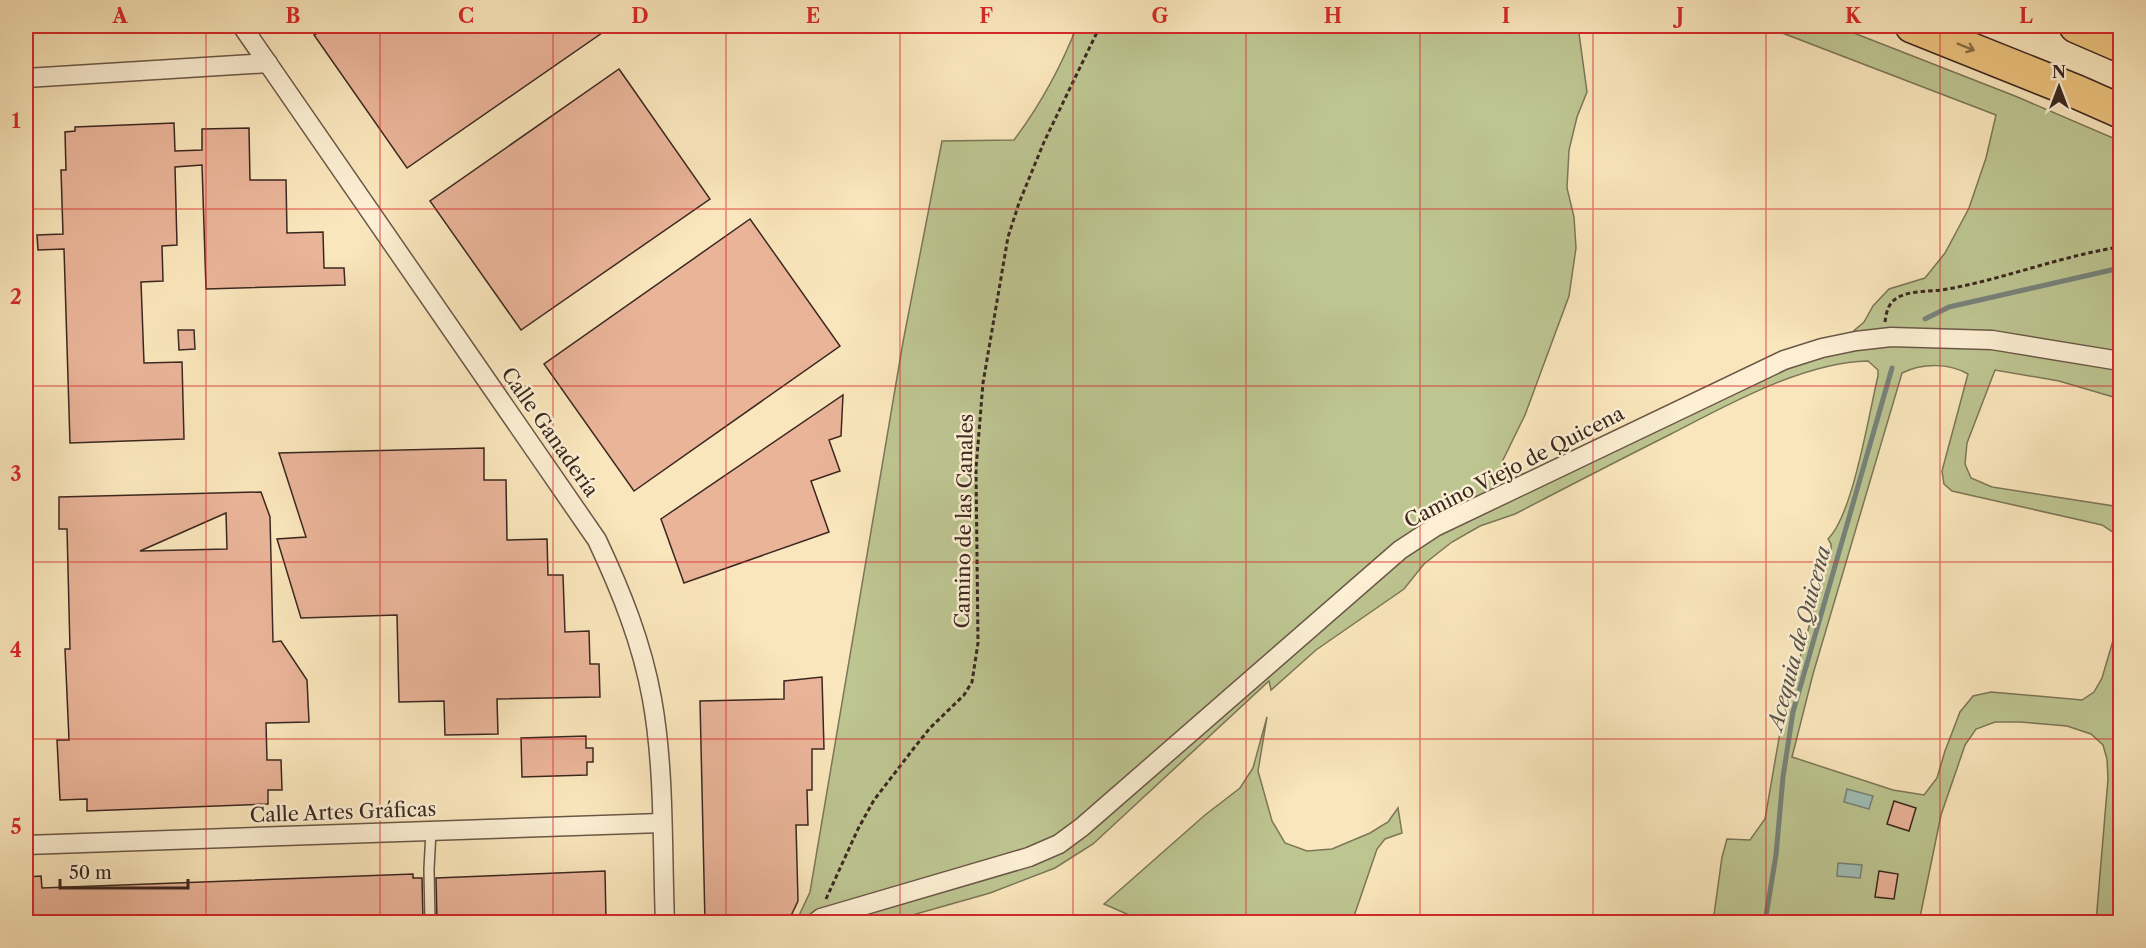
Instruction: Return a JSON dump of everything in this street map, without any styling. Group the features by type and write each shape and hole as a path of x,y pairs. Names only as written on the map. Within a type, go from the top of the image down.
{"highway":[{"path":"1912,26 2121,111"},
{"path":"2076,26 2121,45"}],"street":[{"name":"Calle Ganadería","path":"242,26 597,540 616,581 638,640 652,699 660,759 665,922"},
{"path":"26,78 268,63"},
{"name":"Camino Viejo de Quicena","path":"819,920 1029,857 1059,844 1083,827 1400,550 1435,527 1784,360 1822,348 1891,337 1992,340 2121,361"},
{"name":"Calle Artes Gráficas","path":"26,845 661,823"}],"lane":[{"path":"430,922 431,831"}],"path":[{"name":"Camino de las Canales","path":"819,920 829,890 874,800 930,728 964,695 972,682 978,644 976,468 982,383 1008,237 1044,142 1100,26"},
{"path":"1891,337 1885,324 1886,312 1892,302 1905,295 1961,286 2006,276 2058,259 2121,247"}],"green space":[{"path":"1077,26 1578,26 1587,92 1577,117 1569,150 1567,188 1574,217 1576,248 1569,296 1525,415 1502,462 1505,469 1517,474 1534,473 1850,334 1864,322 1873,306 1889,289 1925,278 1945,253 1969,208 1986,158 1996,115 1764,26 1836,26 2015,96 2120,141 2120,399 2059,381 1995,370 1967,443 1965,464 1971,478 1992,487 2120,507 2120,543 2117,535 2102,525 1952,491 1944,484 1942,471 1968,374 1944,366 1918,367 1902,373 1813,674 1792,757 1893,790 1924,795 1937,778 1960,712 1973,696 1991,692 2082,700 2094,692 2102,678 2120,617 2120,801 2117,890 2120,922 2096,922 2108,779 2107,759 2103,745 2091,734 2067,726 1995,722 1976,729 1965,745 1941,815 1919,922 1713,922 1722,857 1727,839 1750,840 1765,819 1783,715 1831,552 1828,539 1837,527 1845,509 1865,438 1878,376 1878,370 1868,361 1843,363 1818,369 1766,387 1716,410 1515,514 1480,526 1452,542 1424,564 1404,589 1316,650 1271,690 1269,681 1093,844 1055,868 990,893 888,922 796,922 810,892 903,342 942,141 1014,140 1050,85"},
{"path":"1267,717 1258,771 1272,821 1285,843 1307,851 1332,849 1370,833 1388,822 1398,808 1402,833 1385,839 1377,849 1352,922 1145,922 1104,904 1205,815 1240,788 1253,768"}],"water":[{"path":"1847,789 1873,796 1869,809 1844,802"},
{"path":"1838,863 1862,865 1860,878 1837,876"}],"building":[{"path":"328,26 612,26 407,168 314,35"},
{"path":"619,69 710,199 521,330 430,201"},
{"path":"174,123 175,151 202,150 202,129 249,128 250,180 286,180 287,233 323,232 324,268 344,268 345,285 206,289 202,165 175,167 177,245 162,246 163,281 141,282 144,363 182,362 184,439 70,443 64,249 38,250 37,235 63,234 61,170 66,170 65,132 75,131 75,127"},
{"path":"750,219 840,346 634,491 544,364"},
{"path":"178,330 194,330 195,349 179,350"},
{"path":"843,395 841,436 829,440 840,471 811,481 829,532 684,583 661,519"},
{"path":"484,448 484,480 506,480 507,540 547,539 548,575 563,575 565,632 589,631 590,664 599,664 600,697 497,699 498,734 445,735 444,701 399,702 397,615 301,618 277,539 306,537 279,453"},
{"path":"261,492 270,517 273,642 281,641 307,680 309,722 266,723 267,760 281,760 282,790 268,790 268,804 87,811 87,799 60,800 57,740 69,740 65,649 70,649 67,529 59,529 59,497","holes":["226,513 227,549 140,551"]},
{"path":"822,677 824,749 812,749 812,790 807,790 808,825 796,825 798,901 788,922 705,922 700,701 784,699 784,681"},
{"path":"586,736 586,748 593,748 593,762 587,762 587,775 522,777 521,738"},
{"path":"1894,801 1916,808 1909,831 1887,824"},
{"path":"605,871 606,922 437,922 436,878"},
{"path":"1879,871 1898,874 1894,899 1875,897"},
{"path":"413,874 413,878 422,878 423,922 26,922 26,877 41,876 42,888"}],"waterway":[{"name":"Acequia de Quicena","path":"1925,319 1949,307 2120,268"},
{"name":"Acequia de Quicena","path":"1765,922 1776,855 1783,777 1793,712 1892,368"}]}
